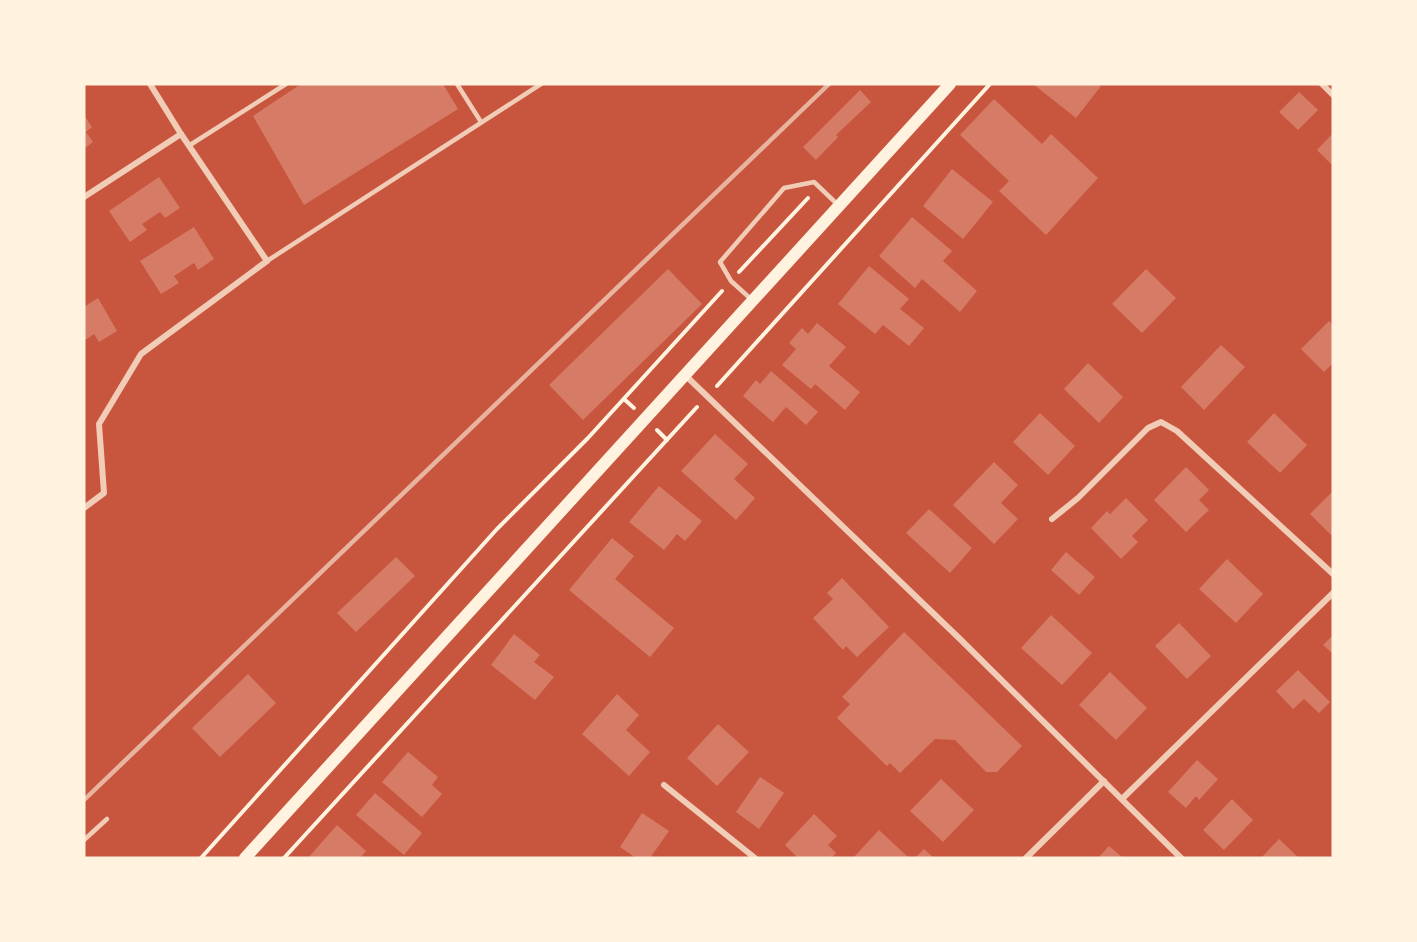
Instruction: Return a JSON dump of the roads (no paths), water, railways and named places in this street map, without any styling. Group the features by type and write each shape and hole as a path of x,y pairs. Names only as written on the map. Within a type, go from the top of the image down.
{"main road":[{"path":"245,858 950,84"}],"street":[{"path":"84,508 104,493 99,424 141,354 267,261 150,84"},
{"path":"1322,84 1333,95"},
{"path":"84,197 181,134"},
{"path":"684,375 951,631 1181,858"},
{"path":"1052,519 1078,498 1148,428 1161,422 1178,431 1333,574"},
{"path":"1122,799 1333,593"},
{"path":"1026,858 1104,781"},
{"path":"664,785 755,858"}],"lane":[{"path":"190,145 286,84"},
{"path":"457,84 482,123"},
{"path":"267,261 541,84"},
{"path":"752,301 731,281 720,262 784,188 814,182 839,206"},
{"path":"84,840 106,819"}],"railway":[{"path":"84,800 829,84"}]}
